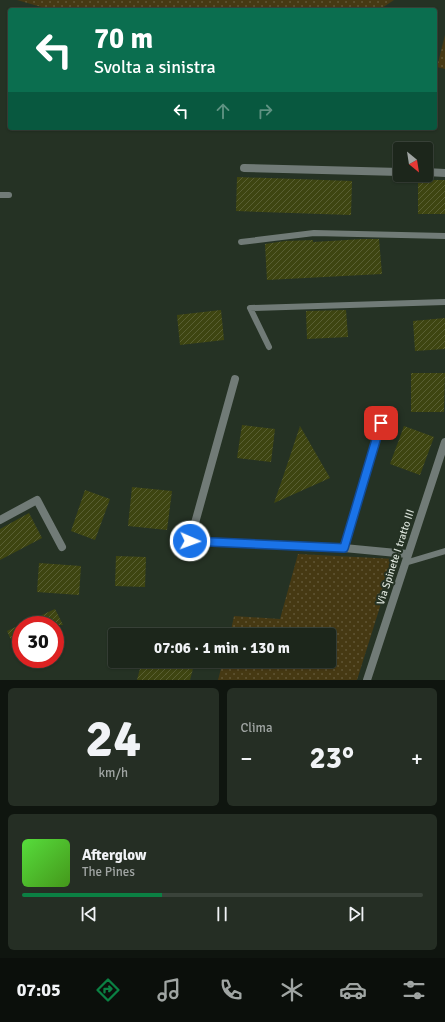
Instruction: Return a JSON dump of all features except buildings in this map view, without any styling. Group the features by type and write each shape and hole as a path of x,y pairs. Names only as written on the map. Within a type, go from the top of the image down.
{"street":[{"path":"244,168 393,172"},
{"path":"433,172 445,173"},
{"path":"235,379 190,541 344,548 407,554"},
{"path":"344,548 381,423"},
{"name":"Via Spinete I tratto III","path":"367,680 407,554 445,442"},
{"path":"0,520 37,500 62,547"}],"lane":[{"path":"0,195 9,195"},
{"path":"241,242 314,233 445,236"},
{"path":"269,347 250,308 445,302"},
{"path":"405,564 445,551"}],"shaded area":[{"path":"17,0 394,0 382,8 45,8"},
{"path":"445,35 445,69 437,67"},
{"path":"298,554 395,559 357,680 218,680 221,668 336,668 336,628 231,628 234,616 280,619"}],"route":[{"path":"190,541 344,548 381,423"}]}
